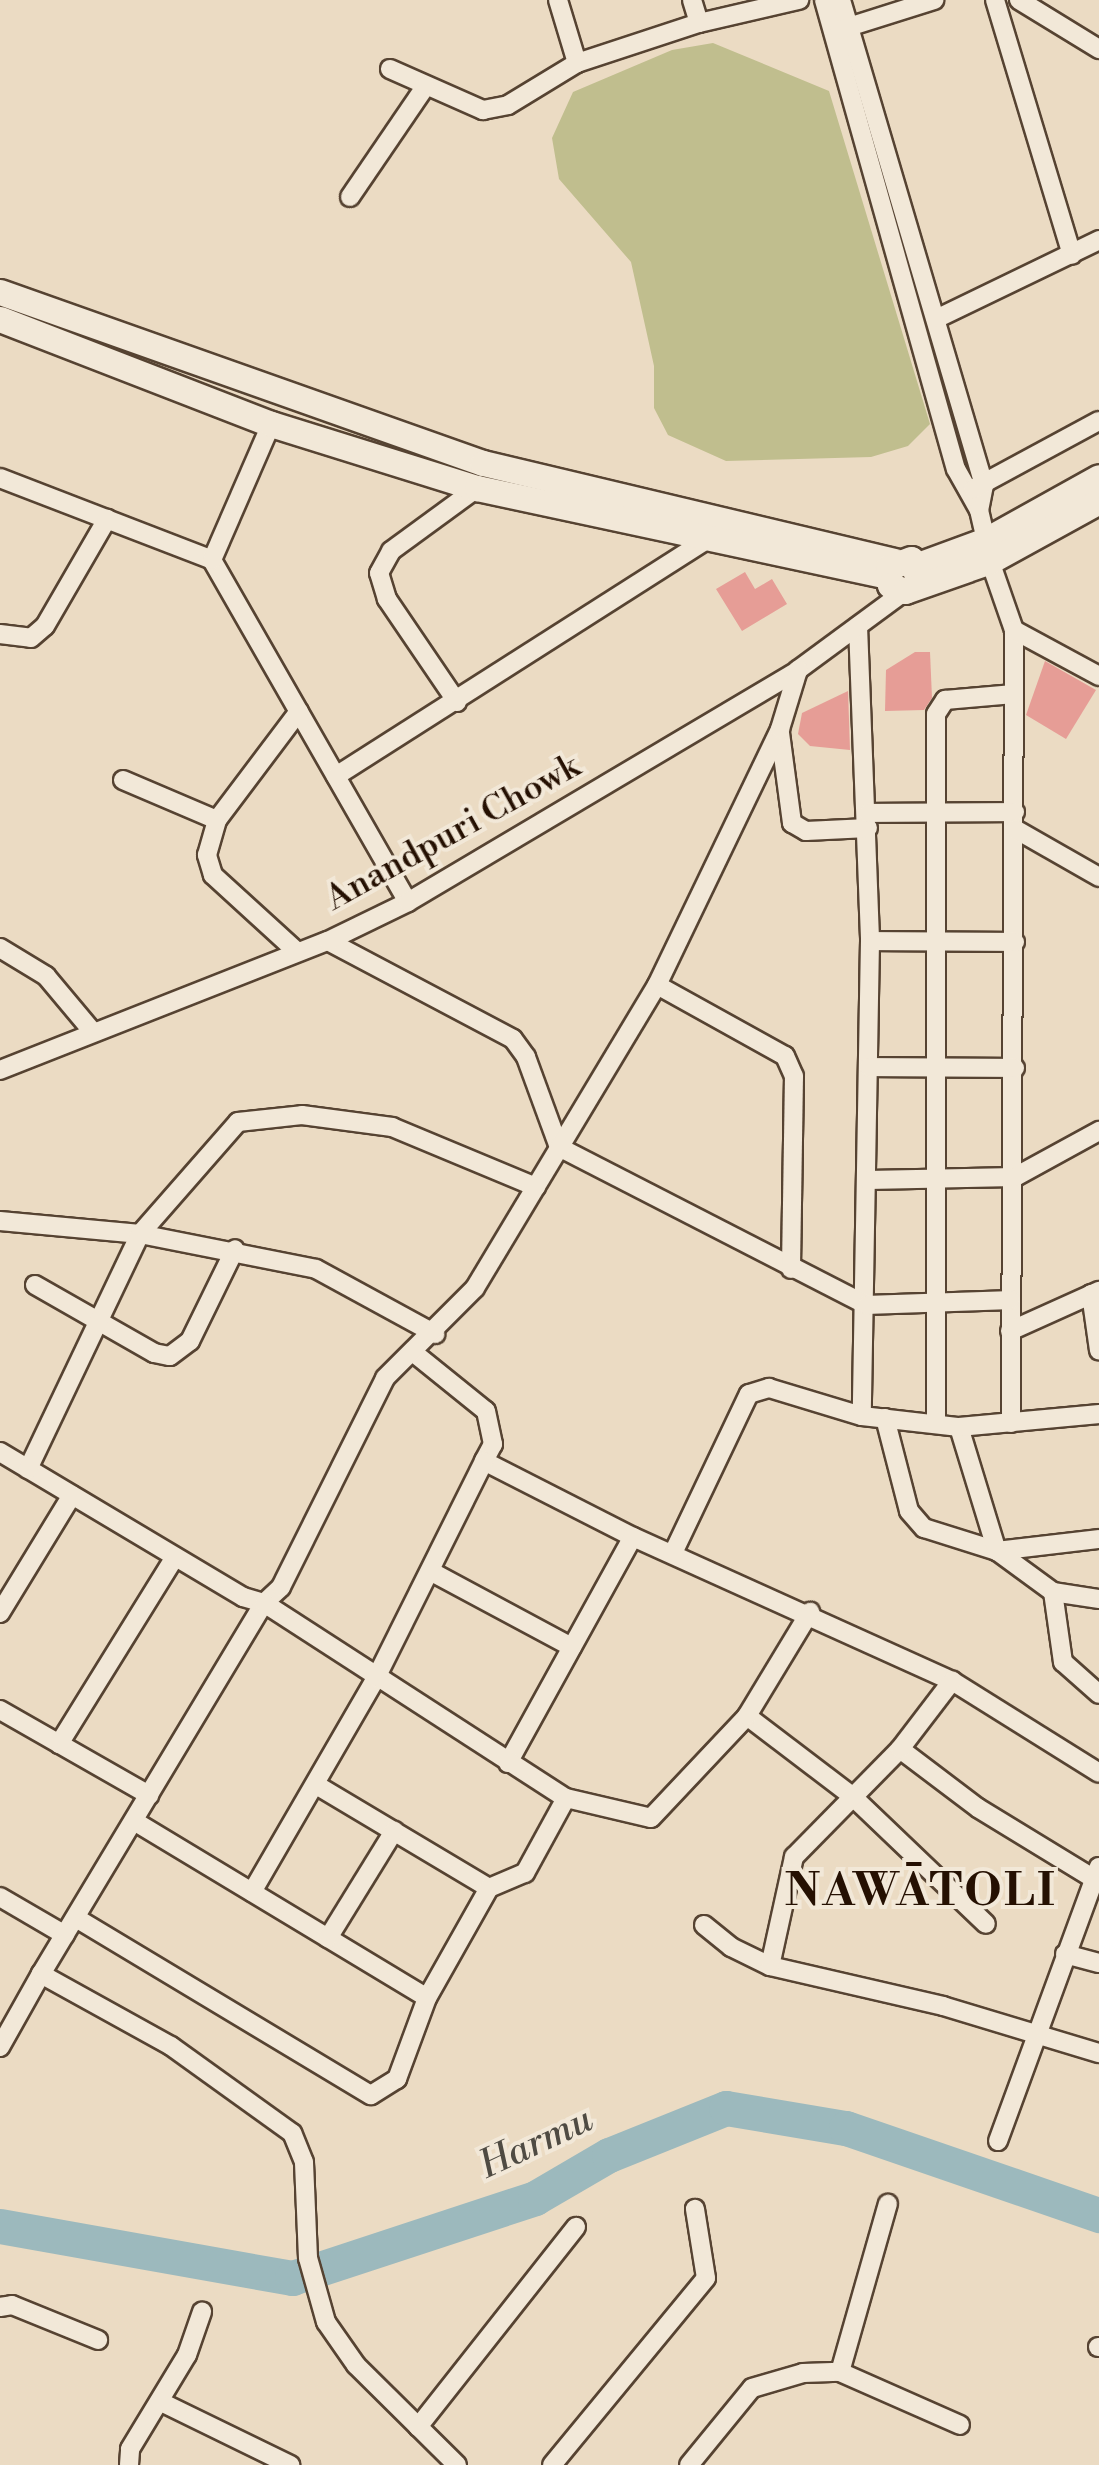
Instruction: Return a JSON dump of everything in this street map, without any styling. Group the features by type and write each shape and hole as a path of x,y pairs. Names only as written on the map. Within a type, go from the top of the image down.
{"main road":[{"path":"0,292 483,463 905,575"},
{"path":"0,320 272,424 477,488 708,539 905,575 988,550 1099,500"},
{"path":"988,550 1099,476"}],"street":[{"path":"558,0 577,63"},
{"path":"692,0 699,22"},
{"path":"390,69 483,110 508,105 577,63 699,22 799,0"},
{"path":"824,0 841,29 938,318 984,484 979,510 988,550 1014,630 1016,1177 1011,1423"},
{"path":"841,0 841,29 964,493 979,510"},
{"path":"841,29 934,0"},
{"path":"995,0 1072,255"},
{"path":"1019,0 1099,49"},
{"path":"350,197 425,87"},
{"path":"938,318 1099,240"},
{"path":"964,493 1099,421"},
{"path":"212,560 272,424"},
{"path":"0,478 212,560 408,902"},
{"path":"457,702 387,599 379,572 391,551 477,488"},
{"path":"0,634 31,638 45,626 108,519"},
{"path":"336,776 708,539"},
{"name":"Anandpuri Chowk","path":"0,1070 294,949 328,941 408,902 798,670 858,626 905,575"},
{"path":"858,626 870,941 867,1305 862,1416"},
{"path":"1014,630 1099,676"},
{"path":"0,2047 264,1604 281,1587 385,1378 435,1334 475,1288 657,985 780,729 798,670"},
{"path":"936,1424 936,813 940,707 945,700 1014,694"},
{"path":"294,949 213,874 207,856 217,820 299,711"},
{"path":"780,729 792,824 806,831 936,813 1015,821 1099,878"},
{"path":"123,780 217,820"},
{"path":"328,941 513,1040 526,1057 558,1147 791,1270 867,1305 1011,1300"},
{"path":"870,941 1015,942"},
{"path":"0,948 46,976 93,1032"},
{"path":"657,985 769,1043 794,1076 791,1270"},
{"path":"869,1067 1015,1068"},
{"path":"28,1469 140,1234 238,1122 263,1115 340,1117 392,1128 536,1187"},
{"path":"868,1180 1016,1177 1099,1131"},
{"path":"0,1221 140,1234 235,1249 344,1280 435,1334"},
{"path":"35,1285 154,1353 182,1352 235,1249"},
{"path":"1010,1331 1095,1293 1099,1350"},
{"path":"252,1892 318,1786 376,1678 492,1444 486,1411 414,1353"},
{"path":"674,1550 739,1403 749,1394 769,1388 862,1416 958,1427 1099,1414"},
{"path":"885,1418 914,1521 997,1550 1053,1592 1099,1598"},
{"path":"958,1427 997,1550"},
{"path":"0,1452 175,1557 264,1604 566,1798 651,1818 747,1716 810,1612"},
{"path":"484,1461 633,1537 674,1550 952,1681 1099,1773"},
{"path":"0,1613 72,1496"},
{"path":"508,1763 633,1537"},
{"path":"997,1550 1099,1539"},
{"path":"59,1744 175,1557"},
{"path":"430,1571 572,1647"},
{"path":"1053,1592 1063,1662 1075,1677 1099,1694"},
{"path":"1075,1677 1099,1676"},
{"path":"770,1966 794,1857 900,1749 952,1681"},
{"path":"0,1710 149,1795"},
{"path":"747,1716 852,1796 986,1924"},
{"path":"900,1749 978,1808 1097,1876 1064,1954 998,2141"},
{"path":"318,1786 489,1888"},
{"path":"76,1918 370,2096 397,2079 427,1998 489,1888 525,1873 566,1798"},
{"path":"134,1821 427,1998"},
{"path":"328,1938 394,1831"},
{"path":"0,1896 66,1935"},
{"path":"704,1924 730,1948 770,1966 1099,2053"},
{"path":"1064,1954 1099,1962"},
{"path":"41,1974 171,2046 292,2133 304,2162 308,2258 326,2322 356,2365 457,2465"},
{"path":"840,2372 888,2204"},
{"path":"552,2465 706,2278 696,2208"},
{"path":"418,2427 576,2227"},
{"path":"0,2307 12,2304 98,2340"},
{"path":"129,2465 130,2449 161,2402 202,2312"},
{"path":"689,2465 752,2388 776,2378 840,2372 960,2424"},
{"path":"161,2402 290,2465"}],"shaded area":[{"path":"713,43 829,91 930,424 908,446 871,457 726,461 668,435 654,408 654,366 631,262 559,179 552,138 573,92 672,50"}],"building":[{"path":"745,572 755,589 772,579 787,604 742,631 716,589"},
{"path":"915,652 930,652 932,698 924,710 885,711 886,670"},
{"path":"1045,661 1096,690 1066,739 1026,715"},
{"path":"848,691 850,750 810,746 798,734 802,713"}],"waterway":[{"name":"Harmu","path":"0,2226 292,2278 535,2198 609,2155 726,2108 846,2128 1099,2215"}],"district":[{"name":"NAWĀTOLI","path":"921,1892"}]}
